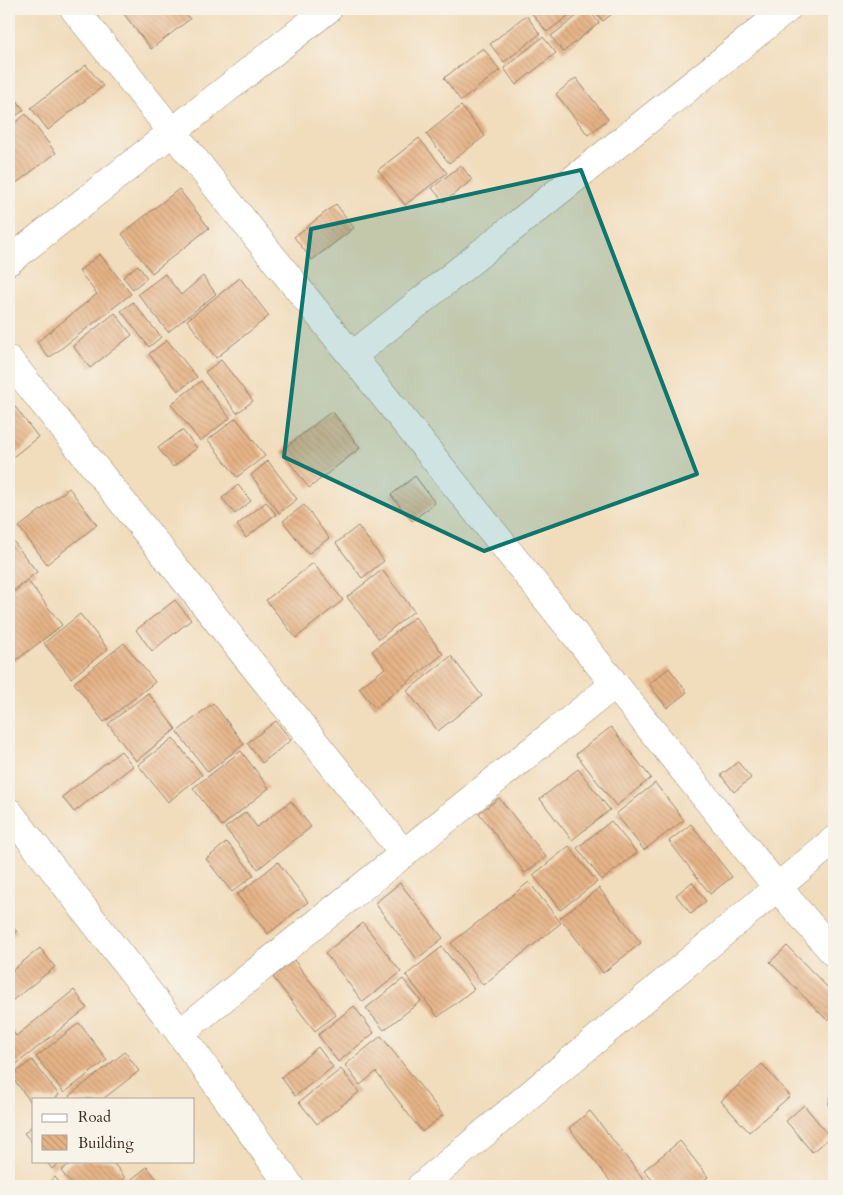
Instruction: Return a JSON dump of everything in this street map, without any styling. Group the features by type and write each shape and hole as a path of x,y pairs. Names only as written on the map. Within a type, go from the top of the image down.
{"street":[{"path":"74,9 778,888 834,953"},
{"path":"9,261 328,9"},
{"path":"352,356 787,9"},
{"path":"9,360 404,854"},
{"path":"180,1033 615,684"},
{"path":"9,812 180,1033 290,1186"},
{"path":"421,1186 834,840"}],"highlighted area":[{"path":"581,170 697,474 484,551 284,457 311,229"}],"building":[{"path":"120,9 182,9 190,19 151,49"},
{"path":"533,9 577,9 547,32 530,11"},
{"path":"586,9 599,23 563,52 551,36"},
{"path":"593,9 618,9 603,21"},
{"path":"526,15 540,34 504,62 490,44"},
{"path":"543,37 556,53 516,85 504,68"},
{"path":"483,48 500,70 461,101 444,78"},
{"path":"86,65 103,86 48,130 31,108"},
{"path":"576,78 608,119 588,135 556,94"},
{"path":"9,90 24,110 9,121"},
{"path":"461,106 485,136 449,163 426,134"},
{"path":"26,114 56,153 15,184 9,176 9,128"},
{"path":"419,138 447,173 405,205 378,170"},
{"path":"461,165 472,180 444,202 432,188"},
{"path":"179,189 209,228 152,273 122,234"},
{"path":"336,204 354,228 312,260 294,237"},
{"path":"100,254 131,294 49,358 37,342 97,294 79,271"},
{"path":"138,265 147,278 133,289 123,277"},
{"path":"165,274 181,295 203,276 216,294 168,332 138,294"},
{"path":"240,278 269,316 216,358 187,320"},
{"path":"133,302 161,337 149,347 121,311"},
{"path":"115,313 132,335 90,368 73,346"},
{"path":"167,340 197,377 178,391 149,354"},
{"path":"221,360 253,401 237,413 205,372"},
{"path":"201,381 230,418 200,441 171,404"},
{"path":"9,399 38,437 9,460"},
{"path":"332,411 360,448 309,488 281,451"},
{"path":"236,418 265,456 237,477 208,440"},
{"path":"182,430 197,448 173,467 158,448"},
{"path":"268,461 297,499 279,513 251,475"},
{"path":"415,476 435,503 412,521 391,495"},
{"path":"238,485 251,501 235,514 222,498"},
{"path":"69,488 97,525 47,564 19,527"},
{"path":"266,502 276,514 246,538 237,525"},
{"path":"304,505 329,538 308,554 283,521"},
{"path":"9,516 15,524 9,529"},
{"path":"358,526 384,561 362,578 336,543"},
{"path":"9,538 37,572 9,594"},
{"path":"313,563 343,600 296,638 266,600"},
{"path":"382,570 414,611 379,639 347,597"},
{"path":"28,581 62,625 9,666 9,631 15,626 9,617 9,596"},
{"path":"175,600 191,620 152,651 136,630"},
{"path":"80,614 108,649 71,678 44,643"},
{"path":"415,617 443,654 375,708 359,688 385,668 372,651"},
{"path":"124,643 155,682 104,722 74,683"},
{"path":"451,656 482,696 438,731 407,691"},
{"path":"669,668 687,692 667,708 649,684"},
{"path":"148,693 176,729 136,761 108,724"},
{"path":"213,703 244,744 208,772 177,732"},
{"path":"276,721 291,740 262,763 247,743"},
{"path":"611,727 651,778 616,806 576,754"},
{"path":"173,738 202,775 168,802 138,765"},
{"path":"121,751 133,766 74,812 62,797"},
{"path":"241,751 269,788 222,826 193,788"},
{"path":"738,762 751,778 734,792 721,775"},
{"path":"578,769 610,810 572,840 540,799"},
{"path":"655,783 684,820 644,850 616,814"},
{"path":"499,798 546,857 525,873 479,813"},
{"path":"291,801 311,827 258,869 225,828 246,812 257,827"},
{"path":"611,821 637,853 602,880 577,848"},
{"path":"691,824 732,877 710,894 669,841"},
{"path":"227,842 254,875 232,892 206,859"},
{"path":"569,846 597,882 560,910 533,875"},
{"path":"278,862 308,902 268,934 237,895"},
{"path":"529,882 561,923 483,985 451,943"},
{"path":"692,882 706,901 691,914 676,895"},
{"path":"400,883 443,938 417,959 375,903"},
{"path":"599,888 641,943 603,973 560,918"},
{"path":"9,922 17,932 9,938"},
{"path":"363,923 401,972 363,1002 325,953"},
{"path":"787,946 834,994 834,1014 828,1021 770,962"},
{"path":"442,947 474,989 438,1017 406,975"},
{"path":"40,948 55,967 9,1003 9,973"},
{"path":"294,960 336,1015 315,1031 273,977"},
{"path":"403,979 421,1001 384,1030 366,1008"},
{"path":"74,990 87,1008 9,1070 9,1027 16,1036"},
{"path":"354,1006 374,1033 338,1062 318,1035"},
{"path":"79,1023 107,1060 64,1093 36,1057"},
{"path":"381,1036 443,1115 422,1132 376,1072 360,1085 345,1065"},
{"path":"318,1047 333,1067 295,1096 281,1077"},
{"path":"125,1052 139,1071 104,1098 70,1098 69,1096"},
{"path":"32,1060 59,1095 55,1098 32,1098 32,1103 11,1076"},
{"path":"762,1064 790,1096 749,1132 721,1101"},
{"path":"341,1069 359,1092 317,1124 299,1102"},
{"path":"834,1092 834,1115 829,1108 829,1103"},
{"path":"804,1105 830,1137 812,1152 786,1121"},
{"path":"590,1111 649,1186 614,1186 569,1128"},
{"path":"32,1127 32,1143 24,1133"},
{"path":"680,1141 708,1177 697,1186 657,1186 644,1170"},
{"path":"47,1162 61,1162 52,1169"},
{"path":"72,1162 113,1162 125,1178 115,1186 73,1186 61,1171"},
{"path":"147,1167 163,1186 123,1186"},
{"path":"55,1177 62,1186 44,1186"}]}
